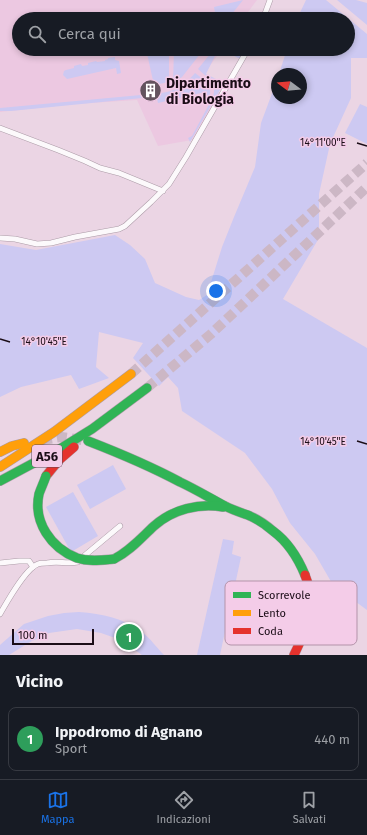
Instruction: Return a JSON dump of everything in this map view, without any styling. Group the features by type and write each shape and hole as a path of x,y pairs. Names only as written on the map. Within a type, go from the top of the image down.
{"highway":[{"name":"A56","path":"0,467 54,432 131,374"},
{"name":"A56","path":"0,481 58,450 92,429 147,388"},
{"path":"92,429 54,464 46,476 40,490 38,508 41,522 50,540 66,553 87,561 114,559 129,550 158,523 179,510 205,506 227,507"},
{"path":"88,441 147,466 227,507 258,520 283,539 295,553 307,581"},
{"path":"0,452 12,446 24,443"},
{"path":"294,655 299,645"}],"street":[{"path":"266,12 270,0"},
{"path":"0,238 37,244 51,243 74,237 119,229 125,226 169,184 244,56"},
{"path":"0,128 100,168 119,173 163,191"},
{"path":"84,556 120,526"},
{"path":"0,563 29,561 33,567"},
{"path":"0,614 26,573 33,567 38,564 52,562 78,562"}],"shaded area":[{"path":"0,0 257,0 248,12 12,12 12,56 217,56 204,74 220,94 192,140 158,146 137,100 74,104 0,112"},
{"path":"243,0 234,12 215,12 214,7"},
{"path":"306,0 326,0 340,12 300,12"},
{"path":"337,0 356,0 367,3 367,25 355,15 355,12 351,12"},
{"path":"355,24 367,34 367,58 351,58 351,98 330,144 319,194 319,238 283,299 367,348 367,610 357,603 357,581 331,581 315,554 290,523 272,489 245,453 182,411 178,388 168,377 159,386 133,358 143,343 99,332 96,367 109,378 79,389 71,375 21,387 0,397 0,244 36,250 115,235 130,245 145,259 155,283 186,297 199,300 207,295 222,247 255,167 261,123 271,96 271,104 307,104 307,68 281,68 285,56 355,56"},
{"path":"148,56 169,56 169,82 154,85"},
{"path":"174,56 198,56 182,77 173,83"},
{"path":"208,56 215,56 206,74 224,83 190,142 188,138 192,136 213,97 214,92 214,85 212,82 198,69"},
{"path":"234,56 242,56 240,59"},
{"path":"115,57 115,60 119,61 121,73 117,74 116,68 67,79 63,75 64,71 74,68 74,66 81,64 82,66 88,65 88,63 105,61 108,58"},
{"path":"195,73 209,85 210,96 206,97 205,92 158,103 156,94 169,92 178,88"},
{"path":"141,95 142,98 0,111 0,108"},
{"path":"360,104 367,107 367,144 345,133"},
{"path":"113,465 126,489 90,509 77,485"},
{"path":"73,492 98,536 71,552 46,507"},
{"path":"223,539 234,541 232,554 241,557 236,581 225,581 225,632 220,655 197,655"},
{"path":"79,612 96,614 128,623 145,634 164,655 142,655 121,640 101,633 77,629 49,633 30,642 9,655 0,655 0,645 24,624 48,616"}],"tunnel":[{"path":"131,374 367,163"},
{"path":"147,388 211,334 367,187"},
{"path":"42,440 61,437 82,440"}],"traffic: fast":[{"path":"0,481 58,450 92,429 147,388"},
{"path":"88,441 146,465 225,506 259,521 278,535 288,545 305,575"},
{"path":"46,476 39,494 38,504 42,524 52,541 59,548 77,558 91,560 114,559"},
{"path":"114,559 120,556 161,520 169,515 178,511 196,507 223,507"}],"traffic: slow":[{"path":"0,467 54,432 131,374"},
{"path":"0,452 12,446 24,443"}],"traffic: jam":[{"path":"46,476 59,460 74,447"},
{"path":"305,575 307,581"},
{"path":"294,655 298,645"}],"place":[{"name":"Dipartimento di Biologia","path":"151,91"},
{"name":"Ippodromo di Agnano","path":"129,637"}]}
